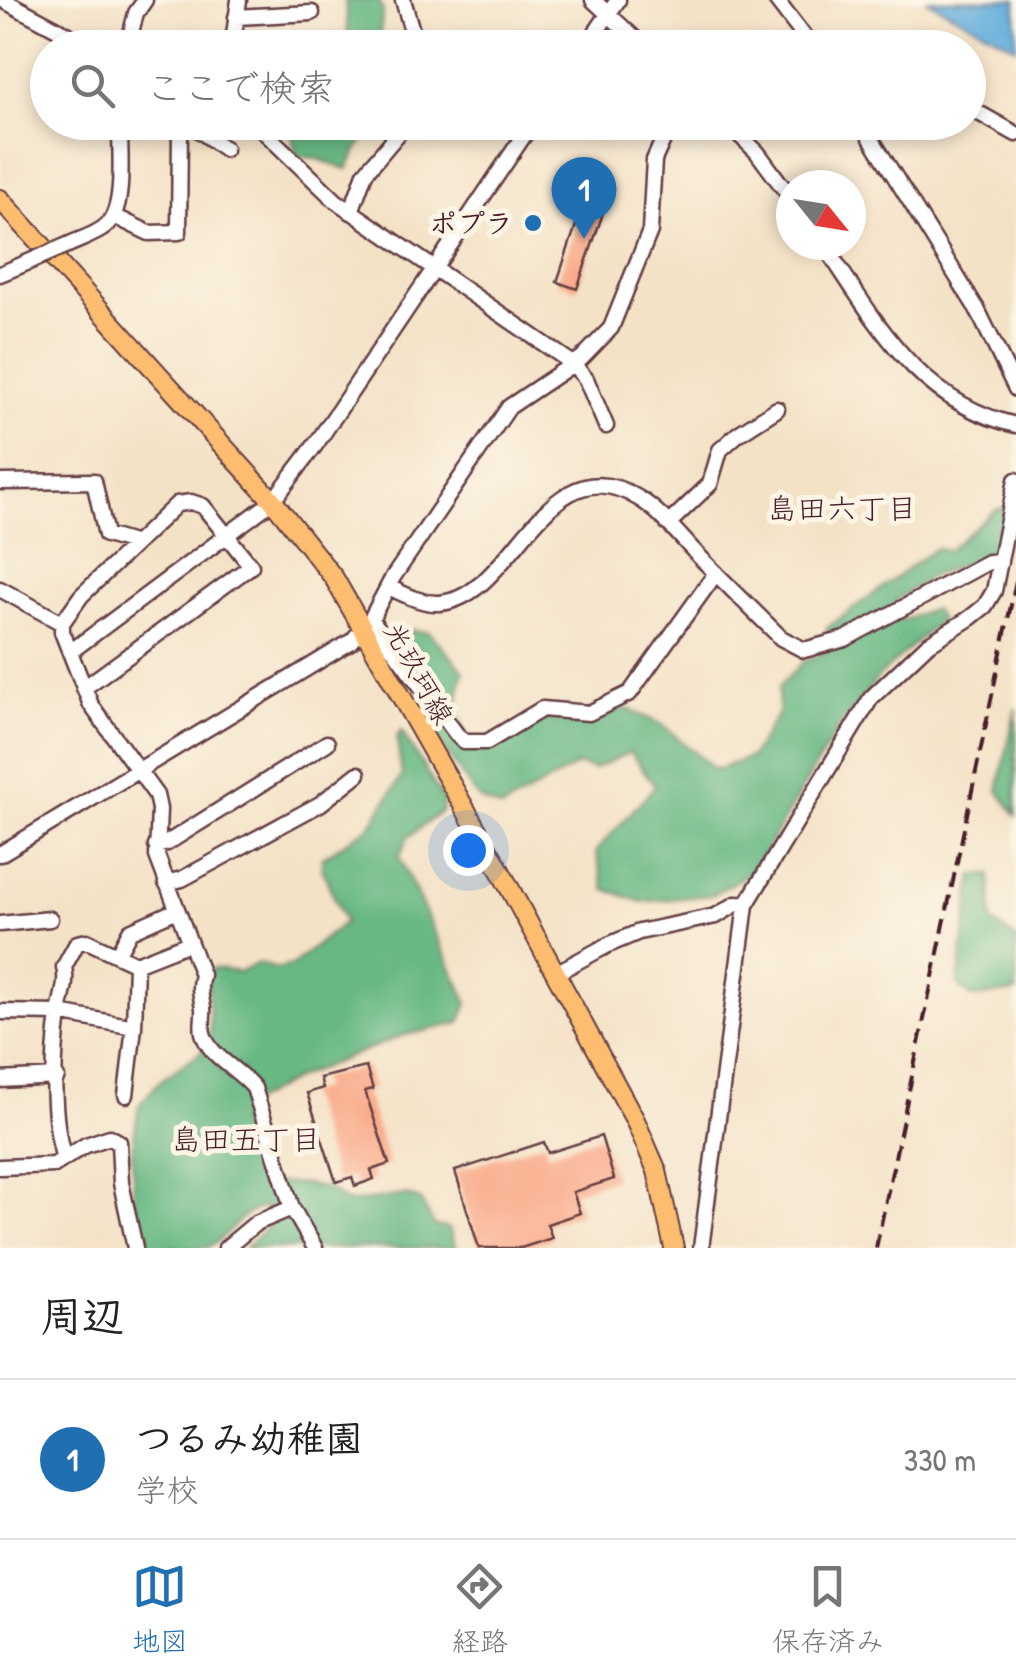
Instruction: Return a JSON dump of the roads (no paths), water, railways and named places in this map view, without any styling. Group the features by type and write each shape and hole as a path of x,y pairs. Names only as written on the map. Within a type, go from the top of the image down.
{"main road":[{"name":"光玖珂線","path":"0,199 272,500 367,623 635,1120 657,1171 674,1248"}],"street":[{"path":"3,0 59,30"},
{"path":"132,30 145,0"},
{"path":"234,30 239,0"},
{"path":"404,0 412,30"},
{"path":"593,0 626,30"},
{"path":"597,30 618,0"},
{"path":"776,0 799,30"},
{"path":"236,16 312,13"},
{"path":"796,26 805,30"},
{"path":"986,118 1016,134"},
{"path":"0,274 108,225 119,192 120,140"},
{"path":"114,216 149,233 179,232 180,140"},
{"path":"214,140 226,148"},
{"path":"276,140 310,178 351,212 572,363 586,379 606,426"},
{"path":"351,212 365,172 393,140"},
{"path":"70,652 272,500 316,444 521,140"},
{"path":"0,854 352,641 509,407 601,341 611,328 644,252 652,214 654,160 663,140"},
{"path":"745,140 776,178"},
{"path":"873,140 976,309 1016,389"},
{"path":"834,260 884,333 926,381 978,414 1016,425"},
{"path":"668,524 710,484 720,450 776,409"},
{"path":"701,1248 746,904 871,698 927,645 985,606 994,591 1016,480"},
{"path":"0,482 94,481 106,535 133,543"},
{"path":"388,587 419,600 440,603 461,597 478,586 548,509 582,487 603,485 640,498 781,638 804,650 844,639 988,562 1000,563"},
{"path":"62,623 133,543 177,504 191,502 203,506 251,566 84,688"},
{"path":"367,623 464,742 487,742 542,708 589,713 630,692 716,573"},
{"path":"0,589 62,623 91,705 156,795 160,809 156,846 166,884 202,975 198,987 202,1032 217,1054 254,1088 292,1208 314,1248"},
{"path":"156,846 167,843 327,743"},
{"path":"166,884 320,804 358,774"},
{"path":"556,973 639,932 716,916 736,904 746,904"},
{"path":"117,955 130,930 176,910"},
{"path":"0,924 50,920"},
{"path":"64,1159 58,1139 57,1076 58,1014 67,978 64,967 78,943 86,941 136,964 188,943"},
{"path":"126,1096 136,964"},
{"path":"0,1012 58,1014 134,1028"},
{"path":"0,1080 57,1076"},
{"path":"0,1167 54,1165 86,1145 110,1137 119,1142 121,1183 134,1248"},
{"path":"226,1248 256,1222 292,1208"}],"water":[{"path":"926,0 1016,0 1016,47"}],"railway":[{"path":"876,1248 1016,581"}],"place":[{"name":"ポプラ","path":"533,223"},
{"name":"つるみ幼稚園","path":"584,239"}],"district":[{"name":"島田六丁目","path":"842,509"},
{"name":"島田五丁目","path":"246,1140"}]}
